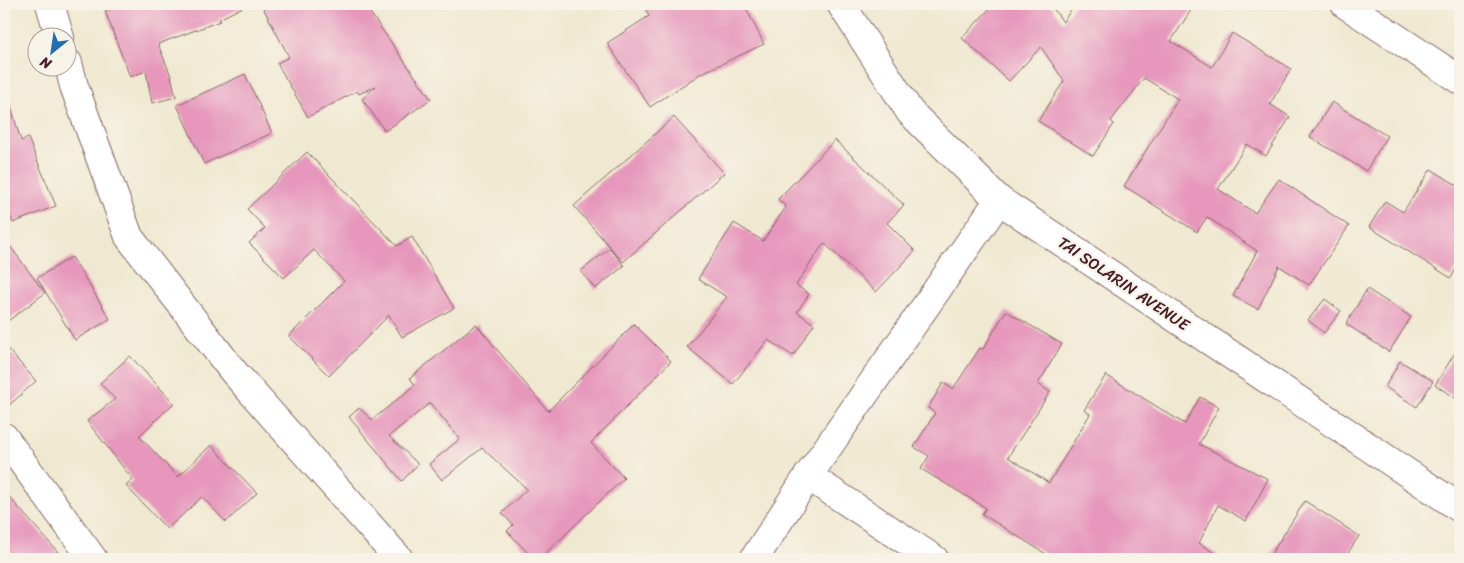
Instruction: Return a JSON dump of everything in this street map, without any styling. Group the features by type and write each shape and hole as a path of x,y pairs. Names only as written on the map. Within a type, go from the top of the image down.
{"street":[{"path":"50,4 57,28"},
{"name":"TAI SOLARIN AVENUE","path":"841,4 910,112 999,200 1460,508"},
{"path":"1345,4 1460,80"},
{"path":"72,78 129,237 233,371 399,559"},
{"path":"754,559 808,476 999,200"},
{"path":"4,438 93,559"},
{"path":"808,476 934,559"}],"building":[{"path":"124,4 249,4 219,19 220,21 158,44 171,76 176,97 152,103 146,71 130,77 105,11"},
{"path":"261,4 364,4 431,99 385,131 362,99 376,86 359,94 357,91 308,117 277,63 289,57"},
{"path":"643,4 744,4 764,44 700,74 650,107 607,43 649,16"},
{"path":"994,4 1050,4 1063,22 1075,4 1195,4 1171,41 1212,67 1232,33 1291,69 1270,104 1290,117 1266,156 1247,144 1218,189 1255,213 1279,179 1349,226 1309,285 1279,266 1258,309 1233,296 1257,251 1207,217 1197,232 1124,186 1178,99 1144,78 1111,121 1114,124 1093,156 1038,121 1064,81 1041,47 1009,81 962,38"},
{"path":"245,74 272,133 204,164 177,105"},
{"path":"4,100 9,100 21,141 28,138 56,206 13,223 4,201"},
{"path":"1332,102 1387,136 1366,171 1310,137"},
{"path":"674,117 724,173 623,262 574,206"},
{"path":"835,140 904,205 887,223 915,251 876,292 824,243 796,285 809,294 797,312 814,324 793,356 768,340 733,384 687,347 727,297 698,279 734,223 763,241 786,207 778,199"},
{"path":"307,152 397,246 412,237 454,308 402,337 389,315 329,376 289,336 344,281 314,250 284,278 249,243 265,228 247,209"},
{"path":"1431,169 1460,187 1460,262 1451,278 1369,227 1385,201 1403,212"},
{"path":"4,238 45,293 4,324"},
{"path":"610,248 624,266 595,289 581,271"},
{"path":"72,257 110,319 75,340 37,278"},
{"path":"1367,289 1411,317 1389,352 1346,324"},
{"path":"1325,299 1341,311 1324,333 1308,320"},
{"path":"1006,311 1062,344 1038,384 1050,392 1008,457 1049,483 1090,414 1084,410 1106,375 1185,424 1200,397 1219,407 1199,444 1268,479 1246,521 1218,505 1199,543 1224,559 1054,559 982,514 986,508 921,469 929,456 914,447 935,413 928,408 943,383 953,389 980,348 983,349"},
{"path":"476,324 548,411 634,324 671,361 591,443 624,478 540,559 534,559 507,531 513,525 502,513 527,489 482,448 442,480 429,464 460,439 430,403 389,436 418,464 402,481 349,417 359,408 372,420 415,385 410,378"},
{"path":"4,345 36,381 4,410"},
{"path":"1460,345 1460,401 1435,385"},
{"path":"130,356 174,403 139,436 178,477 211,445 257,493 226,522 202,497 167,529 126,486 133,480 87,421 115,399 100,383"},
{"path":"1400,361 1433,381 1417,407 1385,387"},
{"path":"4,491 64,559 4,559"},
{"path":"1305,501 1359,536 1344,559 1268,559"}]}
